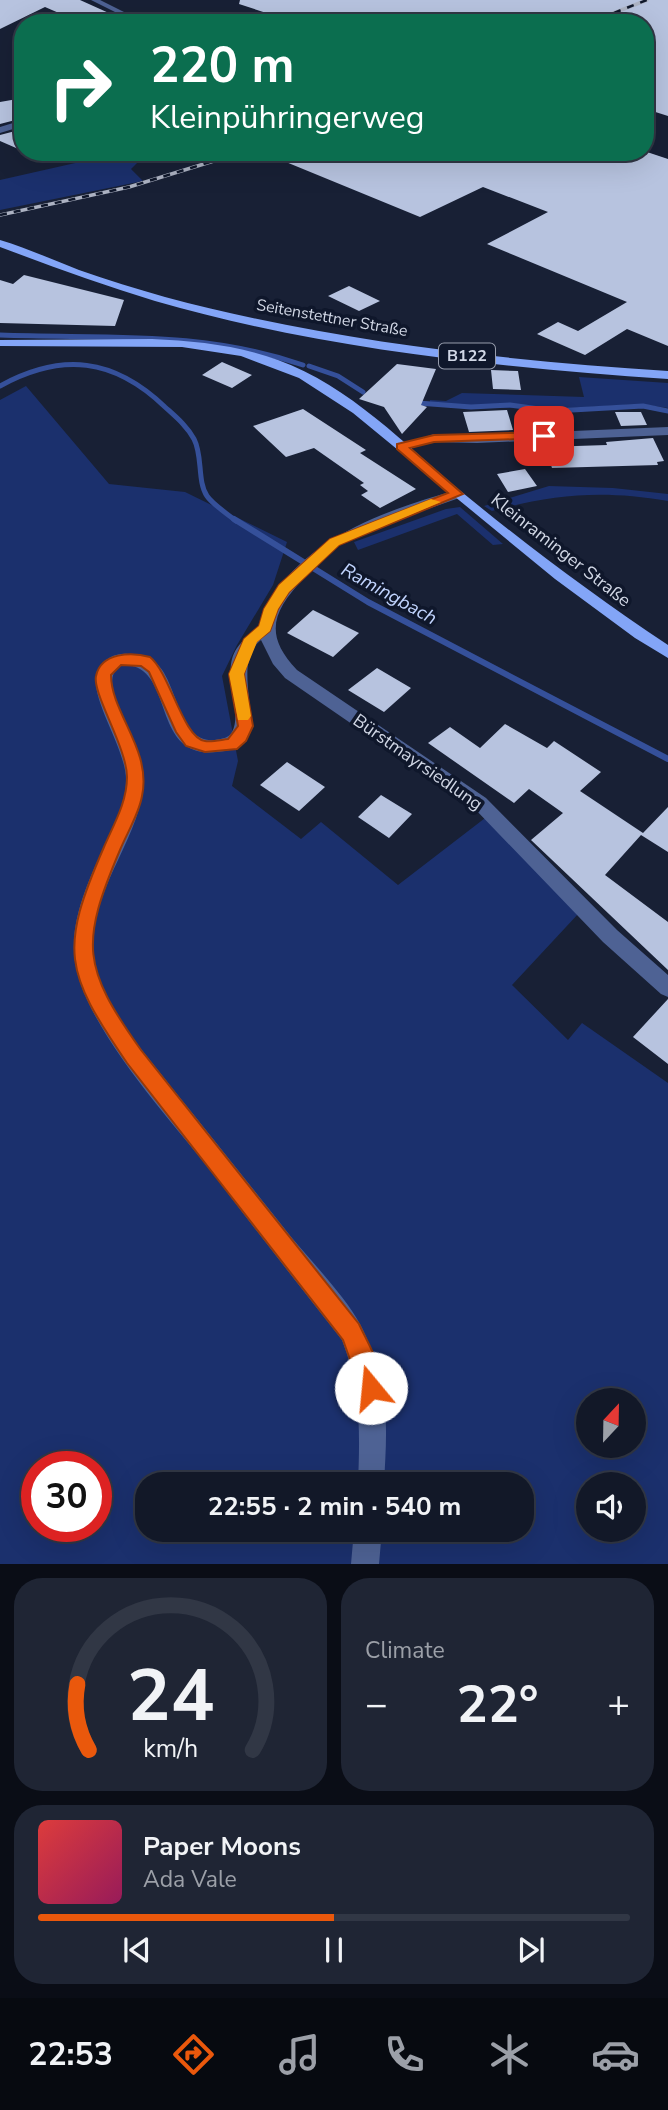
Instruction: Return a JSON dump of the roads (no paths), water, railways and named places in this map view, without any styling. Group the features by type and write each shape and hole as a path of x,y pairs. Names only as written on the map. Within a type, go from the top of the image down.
{"main road":[{"name":"Seitenstettner Straße","path":"0,243 97,279 267,323 466,356 668,375"},
{"name":"Kleinraminger Straße","path":"0,343 137,341 202,345 244,353 282,365 338,395 579,591 668,653"}],"street":[{"path":"94,0 124,14"},
{"path":"401,447 434,438 477,439 668,430"},
{"path":"371,1472 374,1406 368,1369 351,1332 134,1056 104,1013 90,984 83,958 83,927 89,902 134,797 135,773 124,731 103,687 103,674 109,665 118,660 145,661 155,669 183,732 192,742 205,747 231,744 240,737 245,726 236,674 251,639 265,628 271,609 284,589 320,553 357,531 457,494"},
{"name":"Bürstmayrsiedlung","path":"265,628 268,648 278,663 323,697 480,803 610,936 668,988"},
{"path":"365,1564 367,1542"}],"waterway":[{"path":"0,335 190,341 265,354 303,365"},
{"name":"Ramingbach","path":"0,386 23,375 66,365 87,365 126,378 146,391 188,430 197,446 202,483 207,496 236,521"},
{"path":"309,366 338,376 363,392"},
{"path":"418,403 471,407 510,405 554,411 643,406 668,411"},
{"name":"Ramingbach","path":"234,519 368,602 668,759"}],"railway":[{"path":"611,14 647,0"},
{"path":"0,215 129,187 214,161"}]}
